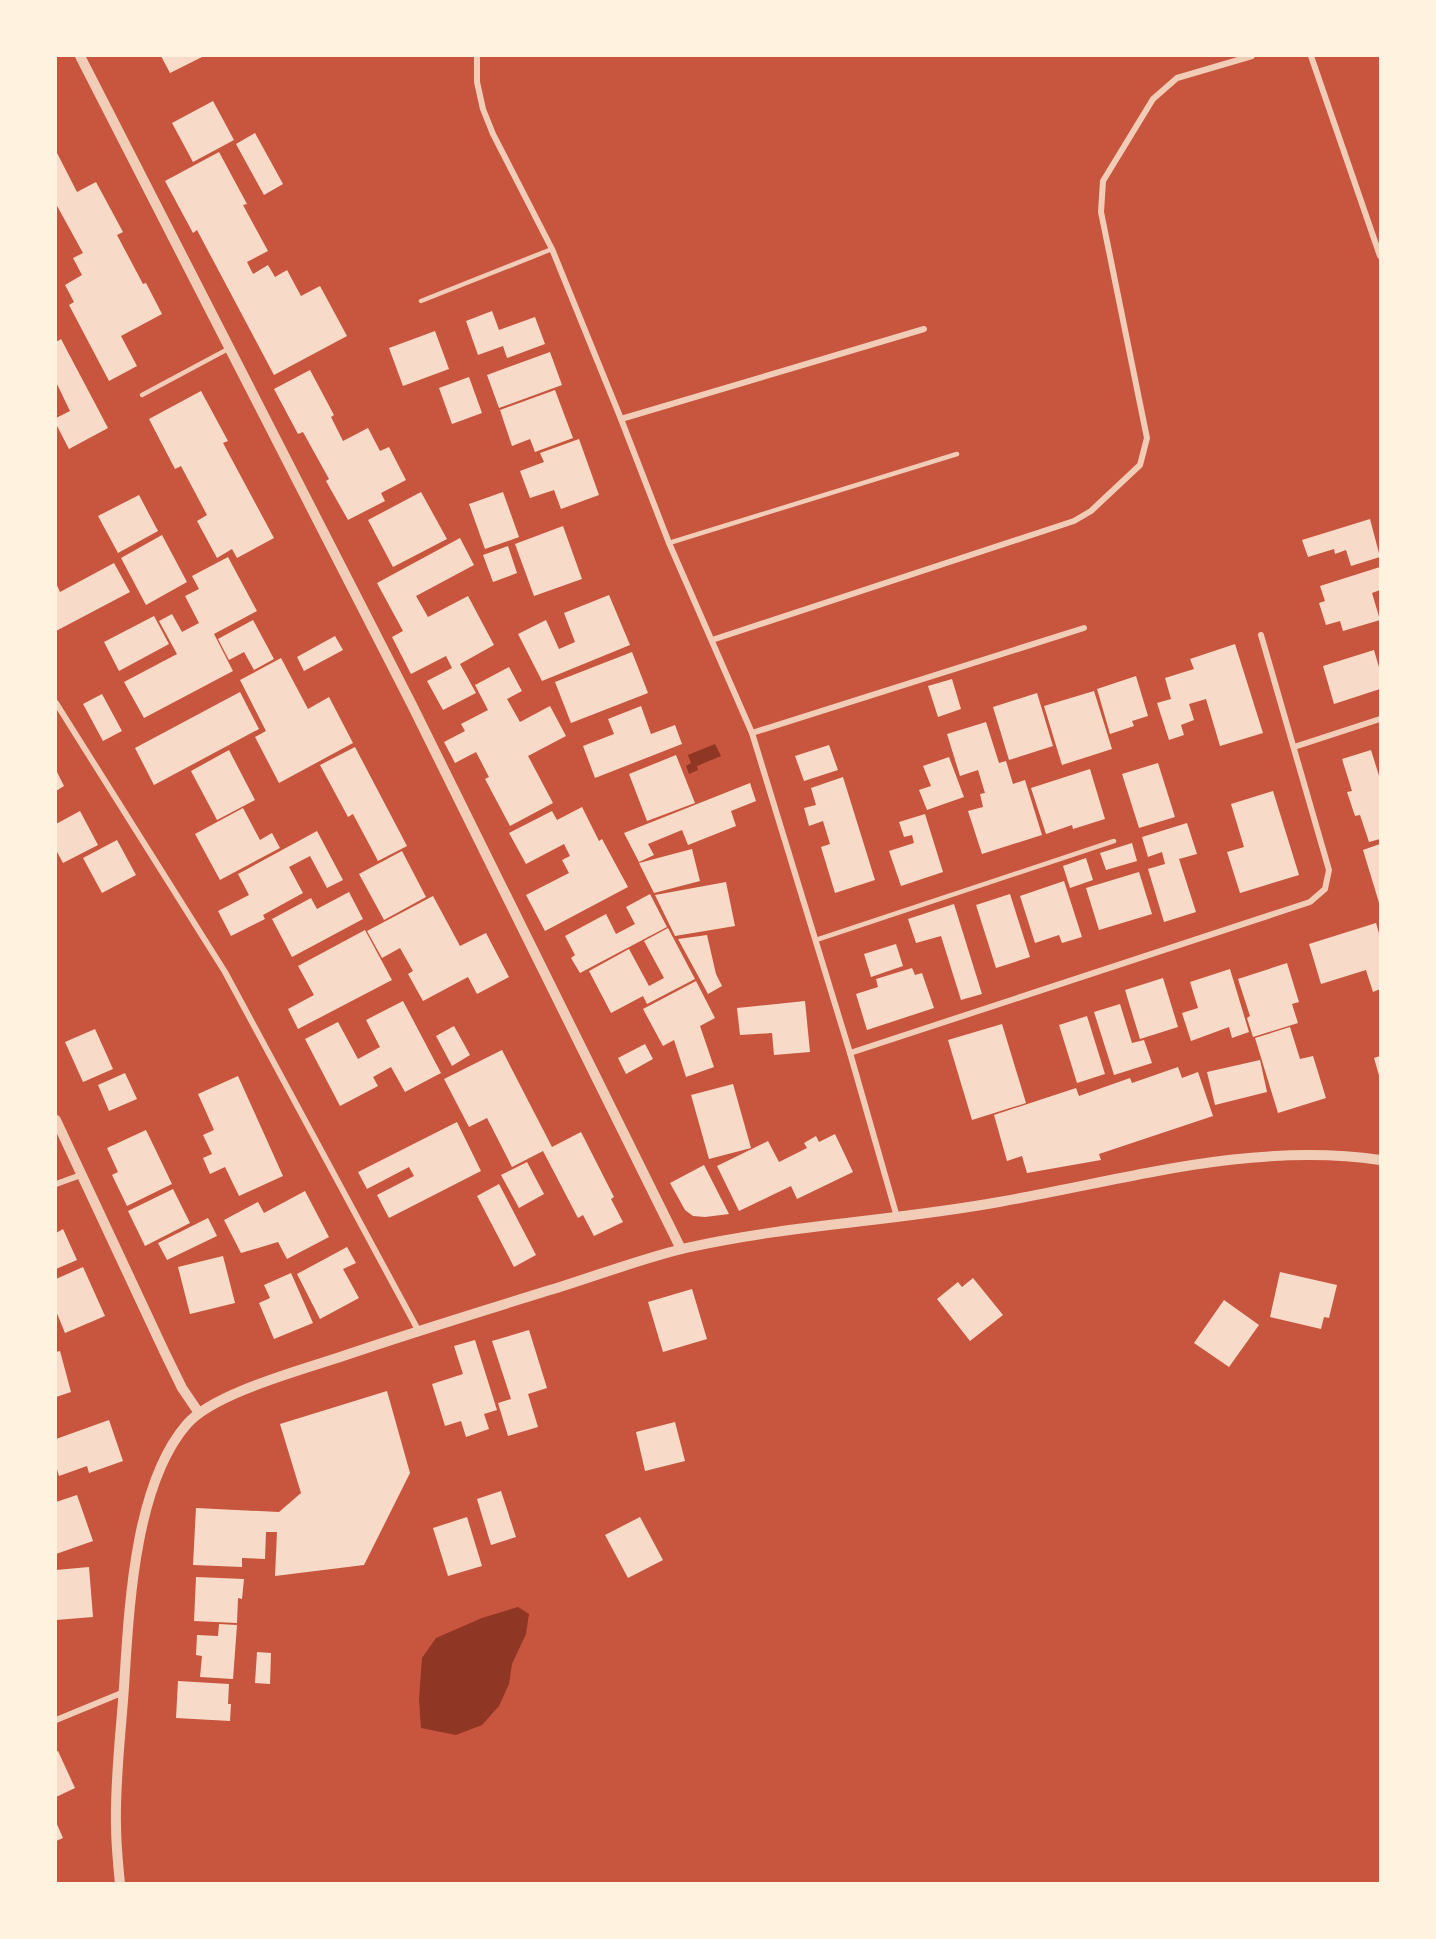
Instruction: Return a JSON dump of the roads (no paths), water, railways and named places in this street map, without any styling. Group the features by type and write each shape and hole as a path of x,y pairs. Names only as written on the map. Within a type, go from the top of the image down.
{"street":[{"path":"80,56 417,716 681,1249"},
{"path":"477,56 477,82 483,109 493,134 552,249 669,543 752,734 850,1053 897,1217"},
{"path":"712,640 1074,521 1091,511 1140,465 1147,438 1101,212 1103,181 1153,99 1177,78 1252,56"},
{"path":"1311,56 1380,256"},
{"path":"621,419 924,329"},
{"path":"752,734 1084,628"},
{"path":"850,1053 1310,902 1325,889 1329,870 1261,635"},
{"path":"56,703 225,972 418,1330"},
{"path":"1294,747 1380,719"},
{"path":"56,1120 182,1388 199,1413"},
{"path":"120,1884 116,1822 126,1648 139,1539 152,1488 170,1448 185,1426 199,1413 217,1402 263,1383 418,1330 681,1249 780,1232 996,1203 1229,1159 1309,1154 1349,1155 1380,1160"},
{"path":"56,1184 81,1175"},
{"path":"56,1720 124,1692"}],"lane":[{"path":"421,301 552,249"},
{"path":"142,395 231,348"},
{"path":"669,543 957,454"},
{"path":"816,940 1114,841"}]}
